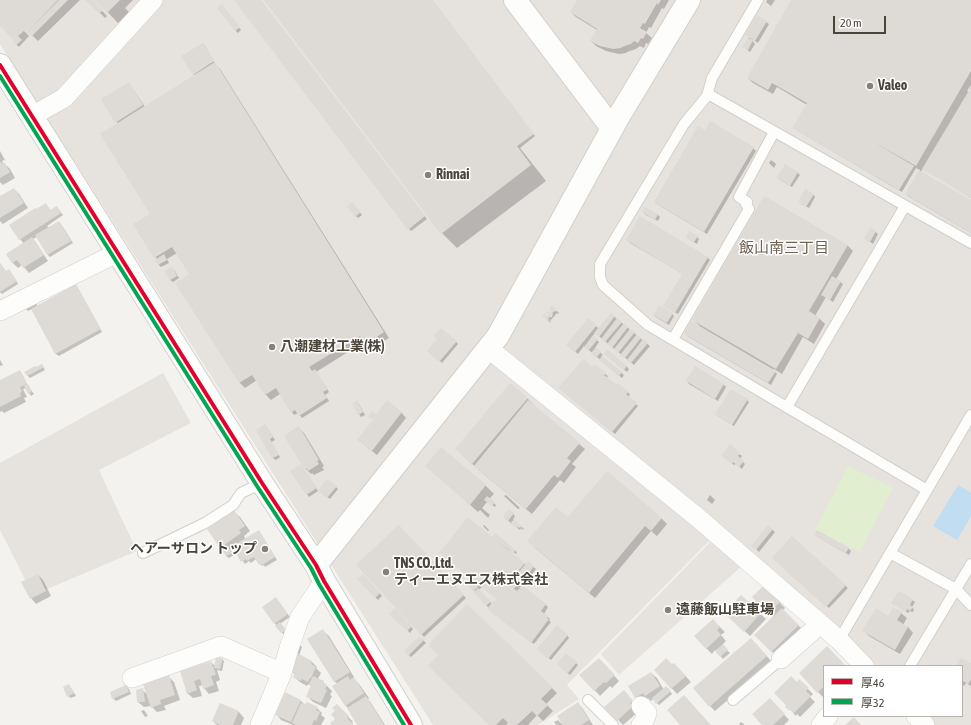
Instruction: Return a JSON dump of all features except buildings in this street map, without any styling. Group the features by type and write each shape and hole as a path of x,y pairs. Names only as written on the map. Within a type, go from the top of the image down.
{"street":[{"path":"32,116 64,98 153,0"},
{"path":"516,0 612,128"},
{"path":"260,725 282,673 300,617 320,573 498,336 612,128 689,0"},
{"path":"0,65 117,253 320,573 411,725"},
{"path":"0,311 117,253"},
{"path":"488,348 697,517 839,640 863,665"},
{"path":"781,659 820,624"},
{"path":"132,678 151,664 214,642 282,673"},
{"path":"641,706 647,713 643,724 641,725"},
{"path":"821,725 827,717"},
{"path":"917,717 925,725"}],"lane":[{"path":"758,0 712,78 708,96 684,124 600,264 600,277 603,285 648,324 927,490"},
{"path":"708,94 971,243"},
{"path":"673,339 749,209 746,204 747,202 739,197 774,132"},
{"path":"787,407 905,206"},
{"path":"839,640 971,415"},
{"path":"143,553 205,523 233,506 241,493 262,483"},
{"path":"890,553 956,589 971,605"},
{"path":"911,665 971,564"},
{"path":"733,700 781,659"},
{"path":"588,700 613,725"}],"shaded area":[{"path":"0,0 971,0 971,725 931,725 923,717 963,717 963,665 872,665 719,531 567,685 579,699 538,725 433,725 0,44"},
{"path":"163,373 191,423 99,470 137,551 33,595 0,530 0,463"},
{"name":"遠藤飯山駐車場","path":"711,541 742,566 619,675 601,654"}],"green space":[{"path":"848,466 893,488 860,552 815,530"}],"water":[{"path":"958,485 971,493 971,516 957,540 933,526"}],"transit line":[{"name":"厚46","path":"0,65 262,483 316,565 324,581 411,725"},
{"name":"厚32","path":"0,76 257,486 311,568 319,584 404,725"}],"place":[{"name":"Valeo","path":"870,86"},
{"name":"Rinnai","path":"428,175"},
{"name":"八潮建材工業(株)","path":"272,347"},
{"name":"ヘアーサロン トップ","path":"265,549"},
{"name":"TNS CO.,Ltd. ティーエヌエス株式会社","path":"386,572"},
{"name":"遠藤飯山駐車場","path":"668,610"}],"district":[{"name":"飯山南三丁目","path":"784,248"}]}
